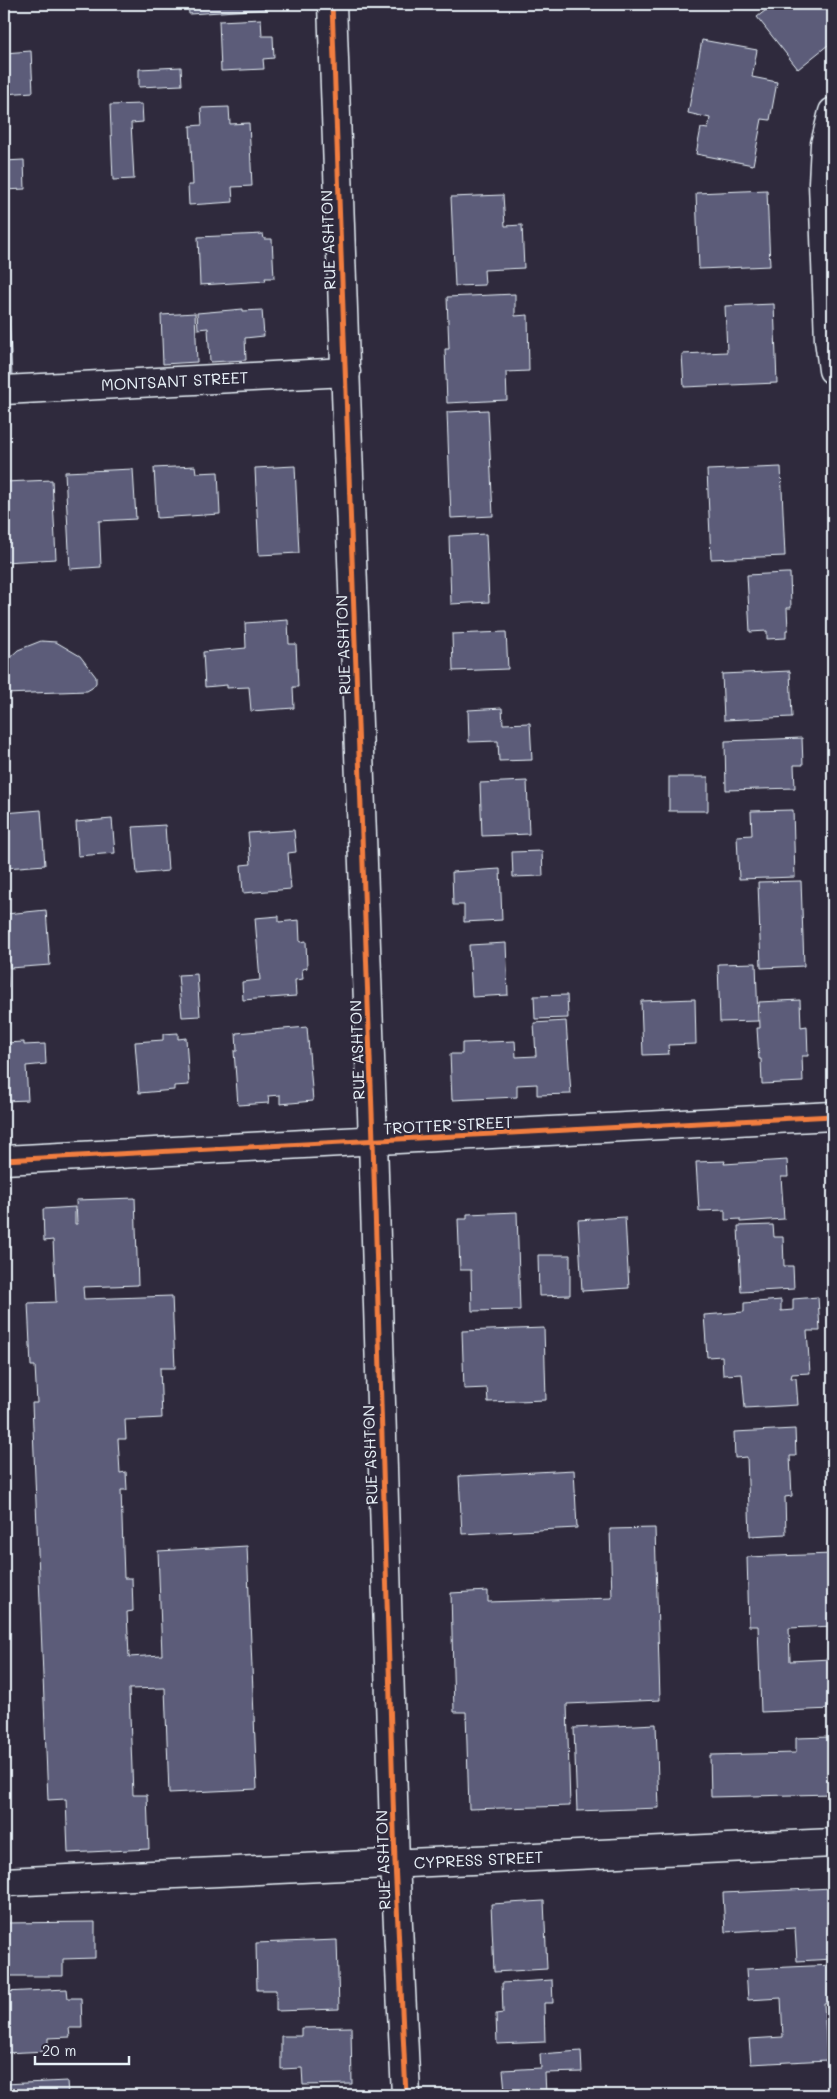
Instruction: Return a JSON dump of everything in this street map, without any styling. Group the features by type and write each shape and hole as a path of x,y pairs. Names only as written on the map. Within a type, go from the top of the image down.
{"street":[{"name":"RUE ASHTON","path":"332,4 373,1141 395,1862 406,2095"},
{"path":"833,112 825,144 823,183 829,340 833,370"},
{"name":"MONTSANT STREET","path":"4,390 346,372"},
{"name":"TROTTER STREET","path":"4,1160 833,1116"},
{"name":"CYPRESS STREET","path":"4,1882 395,1862 833,1843"}],"building":[{"path":"188,4 266,4 267,9 189,14"},
{"path":"774,4 833,4 833,41 798,69 757,17"},
{"path":"261,19 262,36 273,36 274,58 263,59 264,69 221,71 219,21"},
{"path":"702,40 757,50 752,77 777,82 770,120 762,119 753,165 696,154 701,128 708,129 710,118 688,113"},
{"path":"31,51 33,92 4,94 4,53"},
{"path":"181,67 182,85 139,87 139,69"},
{"path":"142,104 143,122 131,123 134,179 113,180 110,105"},
{"path":"229,107 230,124 249,123 252,186 232,187 233,202 189,205 188,185 193,185 190,126 202,125 201,108"},
{"path":"24,160 25,189 4,190 4,161"},
{"path":"767,190 770,266 699,269 696,193"},
{"path":"503,195 505,226 522,225 524,268 484,270 485,285 455,286 451,197"},
{"path":"263,234 264,239 272,239 274,278 265,278 266,281 200,285 198,237"},
{"path":"8,293 12,377 4,378 4,294"},
{"path":"515,294 515,316 528,315 529,371 506,372 507,400 447,403 445,349 449,349 447,297"},
{"path":"774,304 777,383 684,387 682,354 727,352 725,306"},
{"path":"243,309 243,311 262,310 264,336 245,338 246,360 210,362 208,328 198,329 197,313"},
{"path":"195,313 197,362 163,364 161,315"},
{"path":"488,410 493,516 451,518 447,412"},
{"path":"195,466 196,473 218,472 220,514 157,518 154,468"},
{"path":"295,466 299,553 259,555 255,468"},
{"path":"781,467 785,556 711,559 707,470"},
{"path":"133,469 136,519 99,521 101,567 70,569 65,472"},
{"path":"52,480 56,559 4,562 4,482"},
{"path":"486,534 489,602 451,604 449,536"},
{"path":"790,573 791,608 787,608 788,630 786,630 786,638 767,639 767,631 750,632 747,575"},
{"path":"288,620 289,644 296,644 298,687 293,687 294,708 251,711 249,687 227,688 227,685 205,687 203,652 246,648 245,623"},
{"path":"506,632 508,669 453,671 452,634"},
{"path":"41,641 56,642 80,656 96,677 96,683 92,688 87,691 4,694 4,663 18,650"},
{"path":"790,671 792,717 724,720 722,674"},
{"path":"502,708 503,724 530,723 532,760 499,761 498,741 469,742 468,710"},
{"path":"802,738 803,765 794,765 795,788 726,790 725,741"},
{"path":"669,777 708,777 708,811 669,811"},
{"path":"527,781 529,834 482,836 480,783"},
{"path":"41,810 45,865 6,868 6,861 4,861 4,813"},
{"path":"793,810 795,877 739,879 737,836 752,835 751,811"},
{"path":"112,819 115,853 78,856 76,822"},
{"path":"165,825 168,871 137,874 133,827"},
{"path":"294,830 296,852 288,853 291,889 243,893 241,865 251,864 248,833"},
{"path":"542,851 543,876 513,877 512,852"},
{"path":"500,869 502,920 464,922 464,905 453,905 452,872"},
{"path":"801,881 804,966 761,968 758,882"},
{"path":"46,910 50,965 10,968 9,962 7,962 8,988 4,988 4,918 6,918 6,914"},
{"path":"279,916 279,922 299,920 300,942 306,941 307,968 302,969 303,979 295,980 296,996 243,1000 242,982 260,980 255,918"},
{"path":"506,943 508,995 472,997 469,945"},
{"path":"756,963 758,1021 720,1022 718,964"},
{"path":"197,974 200,1016 182,1017 178,975"},
{"path":"567,995 568,1018 535,1019 534,996"},
{"path":"695,999 696,1044 668,1045 669,1054 643,1055 641,1001"},
{"path":"800,1000 801,1027 807,1026 808,1056 802,1056 803,1082 762,1084 757,1028 760,1028 759,1002"},
{"path":"566,1021 571,1094 537,1095 537,1084 517,1085 517,1097 452,1100 450,1054 462,1054 462,1043 515,1041 516,1057 536,1056 534,1023"},
{"path":"307,1027 313,1101 280,1104 280,1095 268,1096 269,1103 238,1105 234,1051 237,1051 236,1033"},
{"path":"178,1033 178,1039 186,1038 189,1085 174,1086 174,1090 139,1093 135,1042 163,1040 163,1034"},
{"path":"24,1042 24,1045 45,1044 46,1064 26,1066 28,1100 4,1101 4,1043"},
{"path":"787,1160 788,1177 781,1177 784,1219 740,1222 740,1219 725,1220 725,1210 699,1211 696,1162 725,1161 724,1164"},
{"path":"135,1198 138,1285 83,1287 84,1299 172,1296 175,1368 160,1368 162,1418 125,1420 126,1439 118,1439 120,1473 126,1472 127,1490 121,1490 124,1578 132,1578 133,1611 127,1612 129,1657 162,1655 158,1551 247,1546 257,1789 169,1793 165,1688 129,1689 133,1795 147,1795 149,1849 68,1853 66,1799 48,1800 32,1403 37,1403 35,1366 31,1366 28,1303 56,1302 53,1240 44,1241 43,1209 75,1207 75,1224 77,1224 76,1200"},
{"path":"517,1212 520,1310 472,1311 471,1270 460,1270 458,1219 467,1219 467,1214"},
{"path":"625,1217 629,1288 582,1291 578,1220"},
{"path":"773,1225 774,1237 783,1237 784,1266 793,1266 794,1289 741,1292 738,1226"},
{"path":"538,1255 570,1255 570,1295 539,1296"},
{"path":"818,1297 820,1331 807,1331 810,1373 792,1374 791,1378 796,1378 798,1405 745,1408 742,1374 723,1375 722,1356 707,1357 704,1315 744,1312 744,1303 781,1300 781,1311 793,1310 793,1299"},
{"path":"544,1328 546,1400 488,1402 487,1388 464,1389 462,1331"},
{"path":"795,1429 796,1456 790,1456 792,1496 785,1497 786,1534 750,1536 747,1457 735,1458 734,1432"},
{"path":"574,1470 577,1528 462,1534 459,1476"},
{"path":"655,1528 660,1700 567,1704 570,1806 469,1809 466,1712 454,1712 451,1593 488,1591 488,1602 612,1598 610,1529"},
{"path":"833,1554 833,1626 789,1628 790,1661 831,1659 832,1709 761,1712 758,1626 749,1626 747,1557"},
{"path":"656,1724 659,1808 577,1811 574,1728"},
{"path":"830,1737 832,1794 711,1797 710,1755 796,1753 796,1738"},
{"path":"833,1888 833,1959 797,1961 795,1928 725,1932 723,1893"},
{"path":"544,1901 547,1969 494,1972 491,1904"},
{"path":"95,1922 95,1958 63,1959 63,1976 4,1976 4,1923"},
{"path":"337,1940 339,2009 276,2011 276,1990 257,1990 256,1943"},
{"path":"833,1965 833,2002 824,2003 827,2060 751,2064 749,2039 783,2037 781,1998 748,2000 746,1969"},
{"path":"552,1980 553,2003 544,2003 545,2042 497,2044 496,2014 503,2013 502,1983"},
{"path":"67,1989 68,1998 81,1998 82,2028 69,2028 70,2037 48,2038 48,2051 4,2053 4,1992"},
{"path":"351,2027 352,2084 303,2085 302,2068 281,2069 281,2036 301,2036 301,2028"},
{"path":"581,2051 582,2072 545,2073 546,2095 500,2095 499,2091 505,2091 503,2070 541,2068 540,2054"},
{"path":"67,2081 68,2095 4,2095 4,2084"}],"cycle path":[{"path":"332,4 373,1141 395,1862 406,2095"},
{"path":"4,1160 833,1116"}]}
